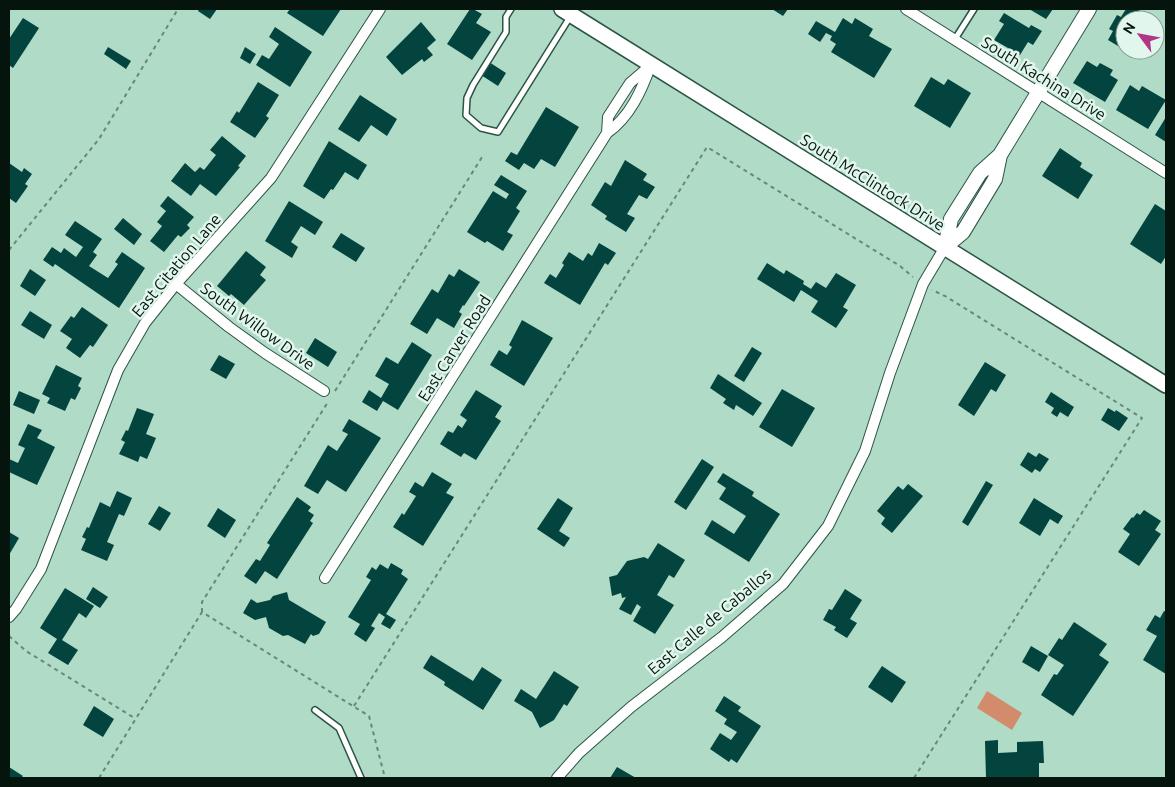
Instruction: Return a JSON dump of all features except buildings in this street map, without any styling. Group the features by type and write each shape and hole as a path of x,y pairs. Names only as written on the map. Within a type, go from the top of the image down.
{"main road":[{"name":"South McClintock Drive","path":"567,12 1166,385"}],"street":[{"name":"East Citation Lane","path":"9,617 41,569 118,370 145,323 176,284 271,178 380,9"},
{"name":"South Kachina Drive","path":"906,9 1166,173"},
{"path":"945,247 951,219 980,172 1000,156 1089,9"},
{"name":"East Carver Road","path":"325,578 608,133 608,117 630,83 652,64"},
{"name":"East Calle de Caballos","path":"557,778 579,754 631,707 722,636 783,584 828,526 865,451 888,379 924,284 945,247"},
{"name":"South Willow Drive","path":"176,284 258,348 324,392"}],"lane":[{"path":"511,9 506,17 506,32 466,98 466,115 481,128 498,132 567,12"},
{"path":"955,40 974,9"},
{"path":"315,710 340,728 361,778"}],"path":[{"path":"9,250 99,139 178,9"},
{"path":"354,706 707,147 900,266 937,294 945,296 1142,418 914,778"},
{"path":"99,778 202,612 202,602 484,154"},
{"path":"202,612 370,716 385,778"},
{"path":"9,636 26,651 136,719"}],"shaded area":[{"path":"987,691 1022,713 1012,730 977,708"}]}
